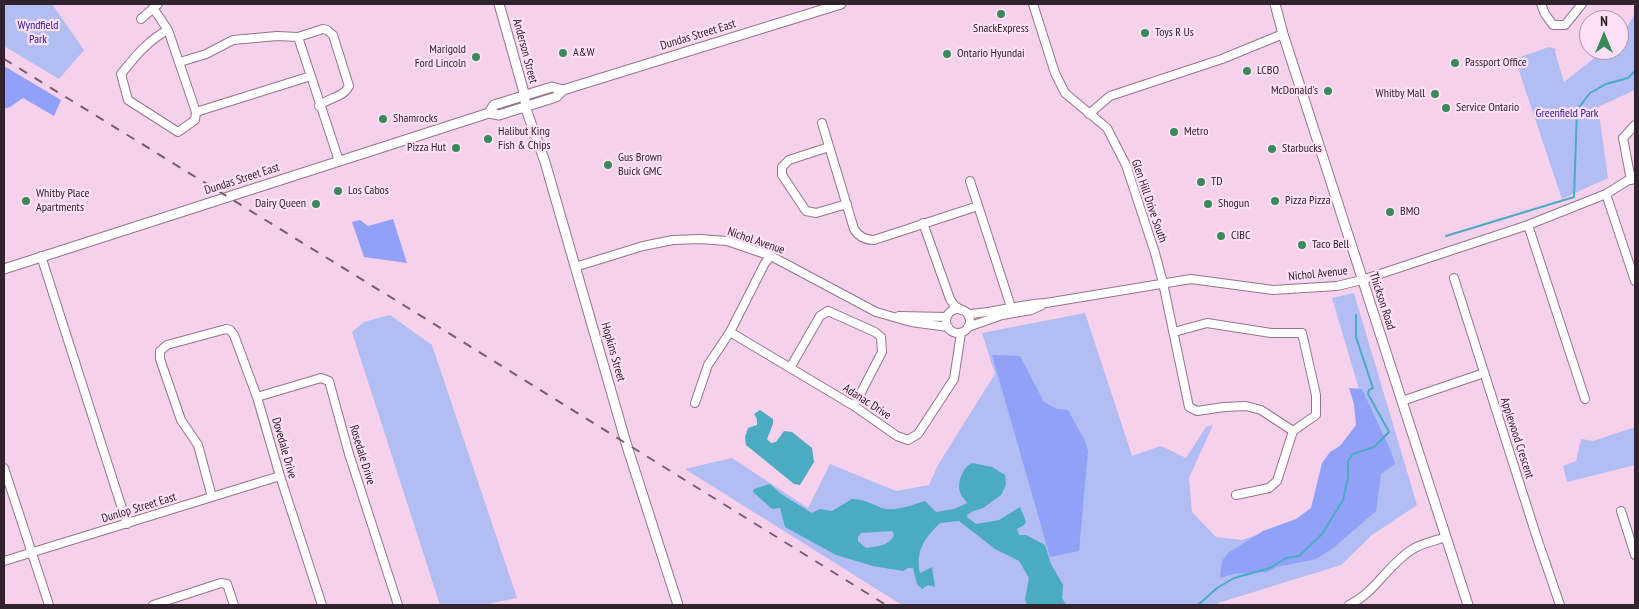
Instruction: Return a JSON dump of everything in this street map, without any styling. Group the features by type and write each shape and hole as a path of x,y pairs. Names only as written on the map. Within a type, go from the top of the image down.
{"main road":[{"name":"Anderson Street","path":"499,4 526,106"},
{"name":"Dundas Street East","path":"489,113 494,105 552,88 563,90 841,4"},
{"name":"Thickson Road","path":"1275,4 1283,34 1468,605"},
{"name":"Dundas Street East","path":"4,269 489,113 499,115 556,97 563,90"},
{"name":"Hopkins Street","path":"526,106 576,267 626,443 678,605"}],"street":[{"name":"Glen Hill Drive South","path":"1033,4 1055,73 1065,93 1107,128 1126,165 1163,283 1189,407 1197,411 1246,406 1261,410 1293,431"},
{"path":"1540,4 1553,25 1565,24 1582,4"},
{"path":"141,19 155,6 168,30 180,62 196,112 195,120 178,132 128,100 121,74 142,48 158,35 168,30"},
{"path":"180,62 206,54 233,40 277,36 298,37 320,30 330,32 333,35 348,86 346,92 325,100 319,106"},
{"path":"1089,114 1110,96 1222,59 1283,34"},
{"path":"298,37 338,161"},
{"path":"196,112 311,76"},
{"path":"822,123 856,231 866,240 874,240 978,206"},
{"path":"1633,178 1623,138 1635,125"},
{"path":"829,147 788,160 782,167 782,176 802,208 810,213 818,213 846,204"},
{"name":"Nichol Avenue","path":"964,312 985,313 1011,307 1191,280 1273,290 1337,286 1362,280 1528,225 1606,194 1633,178"},
{"path":"970,181 1011,307"},
{"path":"1606,194 1635,281"},
{"path":"923,223 950,299 970,320 958,330 946,322 950,299"},
{"path":"1528,225 1585,399"},
{"name":"Nichol Avenue","path":"576,267 643,246 673,240 727,241 772,256 876,312 911,322 958,330 1002,316 1031,310 1046,303"},
{"path":"41,256 127,524"},
{"path":"695,402 708,366 730,332 765,263 772,256"},
{"name":"Applewood Crescent","path":"1454,278 1560,605"},
{"path":"948,315 954,310 964,312"},
{"path":"790,368 820,316 828,311 875,332 882,337 882,352 854,406"},
{"name":"Nichol Avenue","path":"890,315 948,315"},
{"path":"1174,332 1207,323 1271,333 1302,333 1316,395 1316,415 1293,431 1276,481 1269,488 1236,495"},
{"name":"Dovedale Drive","path":"212,497 198,445 181,420 160,354 162,348 167,345 223,329 232,332 257,397 280,476 322,605"},
{"name":"Adanac Drive","path":"730,332 854,406 897,436 908,440 918,434 954,379 958,330"},
{"path":"1402,401 1484,373"},
{"name":"Rosedale Drive","path":"257,397 320,378 329,380 349,454 398,605"},
{"path":"4,468 48,605"},
{"name":"Dunlop Street East","path":"4,561 280,476"},
{"path":"1621,510 1635,555"},
{"path":"1349,605 1359,600 1413,549 1446,537"},
{"path":"153,605 221,583 227,584 234,605"}],"green space":[{"name":"Wyndfield Park","path":"4,4 52,4 84,50 59,79 4,46"},
{"name":"Greenfield Park","path":"1635,13 1635,90 1598,107 1608,178 1562,199 1515,59 1549,47 1556,49 1555,52 1564,82 1592,60 1629,60 1629,24"},
{"path":"1354,293 1417,505 1372,535 1341,565 1218,603 1218,605 902,605 685,469 732,458 808,508 830,464 896,491 929,485 938,465 995,374 982,333 1085,313 1132,456 1161,446 1186,458 1206,427 1213,425 1189,478 1192,512 1216,537 1242,540 1311,516 1327,481 1338,447 1369,423 1332,298"},
{"path":"390,315 432,345 517,598 483,605 440,605 352,332 364,322"},
{"path":"1635,427 1635,465 1567,482 1563,466 1576,461 1581,439 1593,441"}],"shaded area":[{"path":"4,66 61,100 54,116 23,98 4,109"},
{"path":"393,219 407,263 364,257 352,222 360,220 368,226"},
{"path":"992,355 1020,356 1044,402 1057,409 1068,410 1085,441 1088,451 1079,551 1050,557"},
{"path":"1349,388 1362,389 1395,464 1381,474 1376,511 1332,549 1316,559 1277,567 1267,572 1234,574 1220,578 1222,561 1228,553 1263,531 1296,519 1311,508 1322,463 1330,452 1340,446 1356,425 1354,404"},
{"path":"760,410 773,419 767,439 771,443 776,442 784,431 792,432 812,448 814,462 800,485 794,484 746,445 745,437 748,428 757,425 757,419 754,414"},
{"path":"972,463 992,467 1005,475 1006,485 1001,495 983,508 967,515 968,518 976,524 999,520 1020,507 1026,522 1017,529 1019,535 1026,535 1045,545 1051,564 1063,585 1062,598 1066,605 1027,605 1025,599 1029,578 1019,561 995,549 959,521 940,523 922,545 919,558 920,573 932,567 935,587 928,585 922,589 917,584 913,568 903,571 873,566 836,555 785,527 780,508 772,509 753,492 754,489 770,484 781,494 812,513 820,509 832,511 852,499 887,509 904,508 925,501 936,512 954,509 967,503 961,493 959,484 963,471","holes":["892,531 894,535 892,539 883,545 875,547 866,548 858,541 861,533"]}],"waterway":[{"path":"1446,236 1574,197 1577,110 1590,93 1606,84 1628,78 1635,71"},
{"path":"1198,605 1217,588 1234,578 1270,568 1286,558 1299,556 1322,534 1343,500 1348,477 1348,461 1353,454 1374,447 1389,432 1368,394 1369,390 1373,388 1356,337 1356,315"}],"railway":[{"path":"4,59 886,605"}],"place":[{"name":"SnackExpress","path":"1001,14"},
{"name":"Toys R Us","path":"1145,33"},
{"name":"A&W","path":"563,53"},
{"name":"Ontario Hyundai","path":"947,54"},
{"name":"Marigold Ford Lincoln","path":"476,57"},
{"name":"Passport Office","path":"1455,63"},
{"name":"LCBO","path":"1247,71"},
{"name":"McDonald's","path":"1328,91"},
{"name":"Whitby Mall","path":"1435,94"},
{"name":"Service Ontario","path":"1446,108"},
{"name":"Shamrocks","path":"383,119"},
{"name":"Metro","path":"1174,132"},
{"name":"Halibut King Fish & Chips","path":"488,139"},
{"name":"Pizza Hut","path":"456,148"},
{"name":"Starbucks","path":"1272,149"},
{"name":"Gus Brown Buick GMC","path":"608,165"},
{"name":"TD","path":"1201,182"},
{"name":"Los Cabos","path":"338,191"},
{"name":"Whitby Place Apartments","path":"26,201"},
{"name":"Pizza Pizza","path":"1275,201"},
{"name":"Dairy Queen","path":"316,204"},
{"name":"Shogun","path":"1208,204"},
{"name":"BMO","path":"1390,212"},
{"name":"CIBC","path":"1221,236"},
{"name":"Taco Bell","path":"1302,245"}]}
